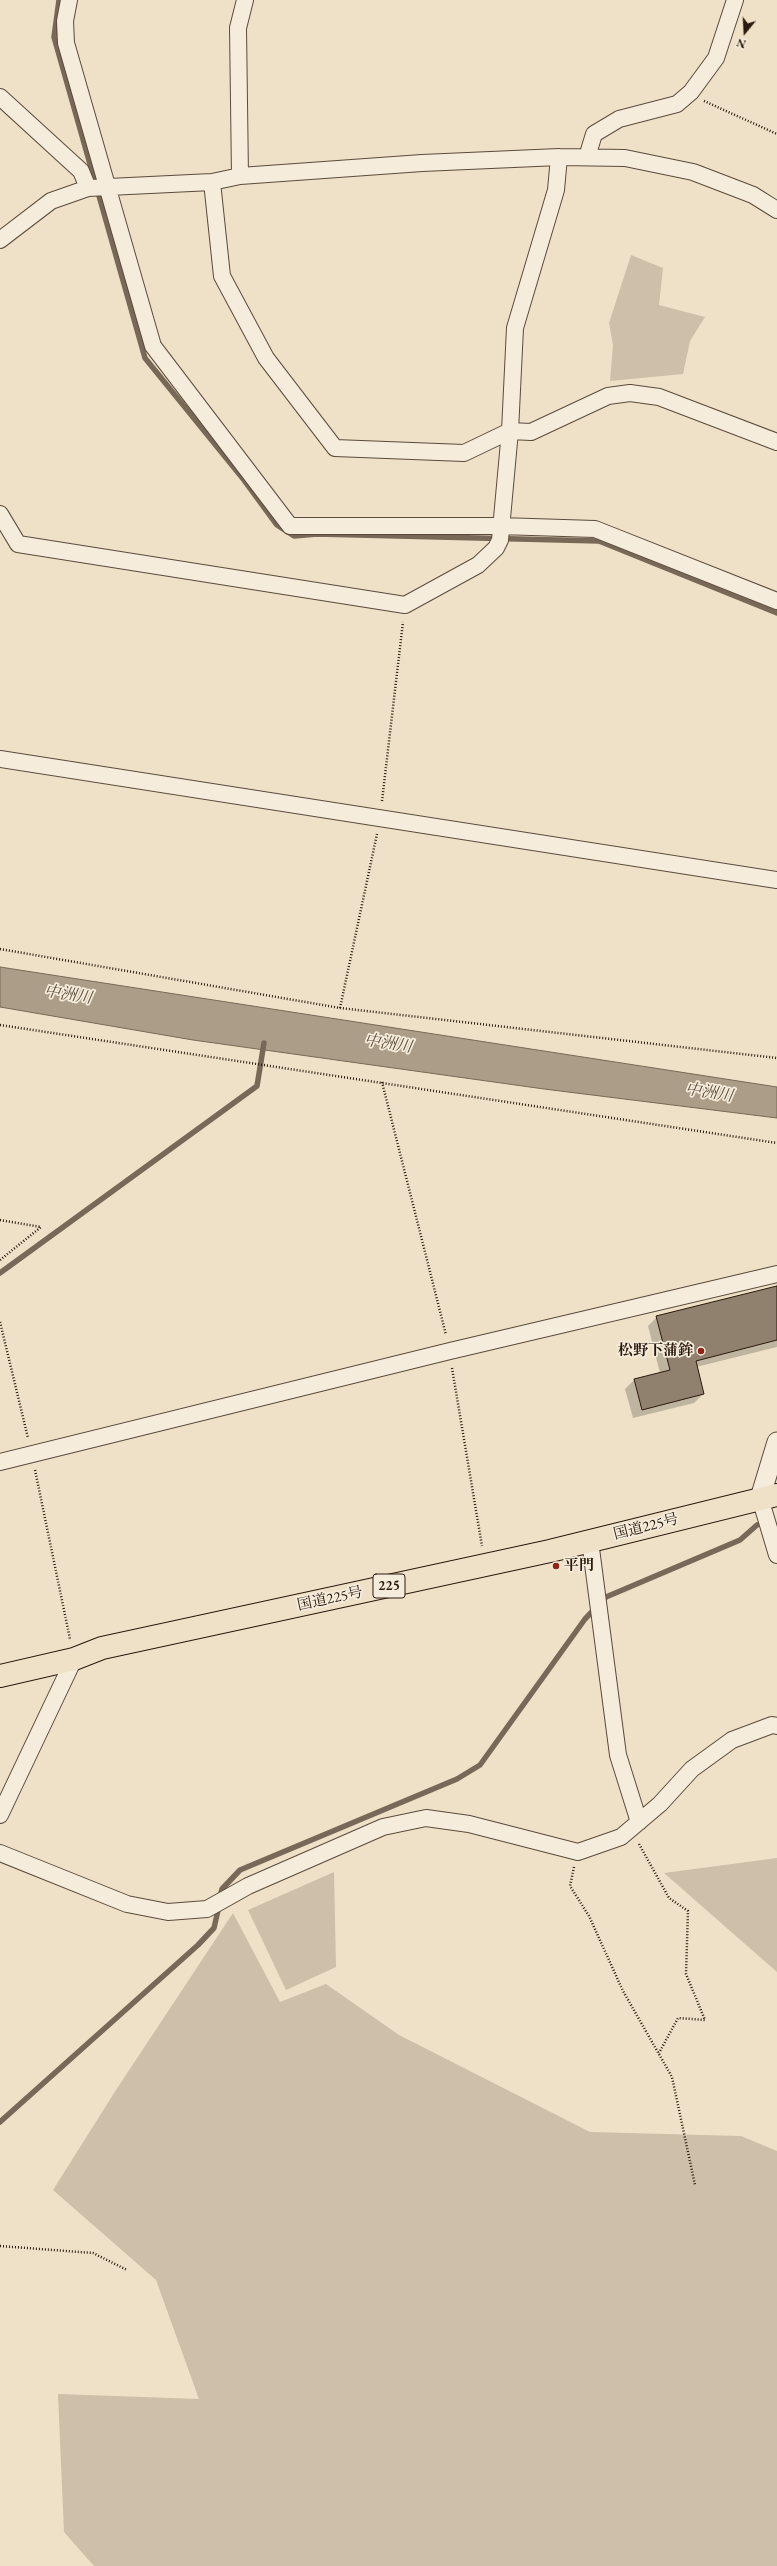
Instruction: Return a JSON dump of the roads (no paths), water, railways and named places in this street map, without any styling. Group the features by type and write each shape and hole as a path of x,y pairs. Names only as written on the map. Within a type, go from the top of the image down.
{"highway":[{"name":"国道225号","path":"0,1676 74,1659 102,1648 486,1565 590,1541 768,1496"}],"street":[{"path":"69,0 65,21 66,43 97,187 153,346 290,526 500,533 595,529 777,601"},
{"path":"240,176 238,28 245,0"},
{"path":"587,157 594,134 619,120 677,104 691,92 716,58 735,0"},
{"path":"0,96 97,187"},
{"path":"0,240 50,201 97,187 212,182 240,176 422,163 559,157 625,158 694,172 752,195 777,210"},
{"path":"0,514 18,544 405,605 478,565 496,548 500,533 510,431 514,328 556,190 559,157"},
{"path":"212,182 222,276 266,358 335,448 464,452 510,431 531,432 608,396 630,393 659,397 777,442"},
{"path":"0,760 777,880"},
{"path":"0,1462 450,1351 777,1274"},
{"path":"777,1442 768,1496 777,1556"},
{"path":"590,1541 618,1755 639,1822"},
{"path":"0,1815 74,1659"},
{"path":"0,1853 127,1904 168,1912 207,1909 248,1886 383,1827 426,1818 468,1824 578,1852 621,1837 660,1804 692,1769 732,1740 772,1725 777,1726"}],"water":[{"name":"中洲川","path":"0,967 777,1087 777,1118 544,1089 193,1040 0,1007"}],"waterway":[{"path":"59,0 54,37 145,358 244,480 277,525 294,536 317,534 599,541 777,613"},
{"path":"0,1273 257,1086 264,1043"},
{"path":"220,1897 222,1889 240,1870 457,1779 480,1765 585,1619 606,1597 740,1540 757,1525"},
{"path":"0,2122 198,1945 214,1928 219,1906"}],"place":[{"name":"松野下蒲鉾","path":"701,1351"},
{"name":"平門","path":"556,1566"}]}
